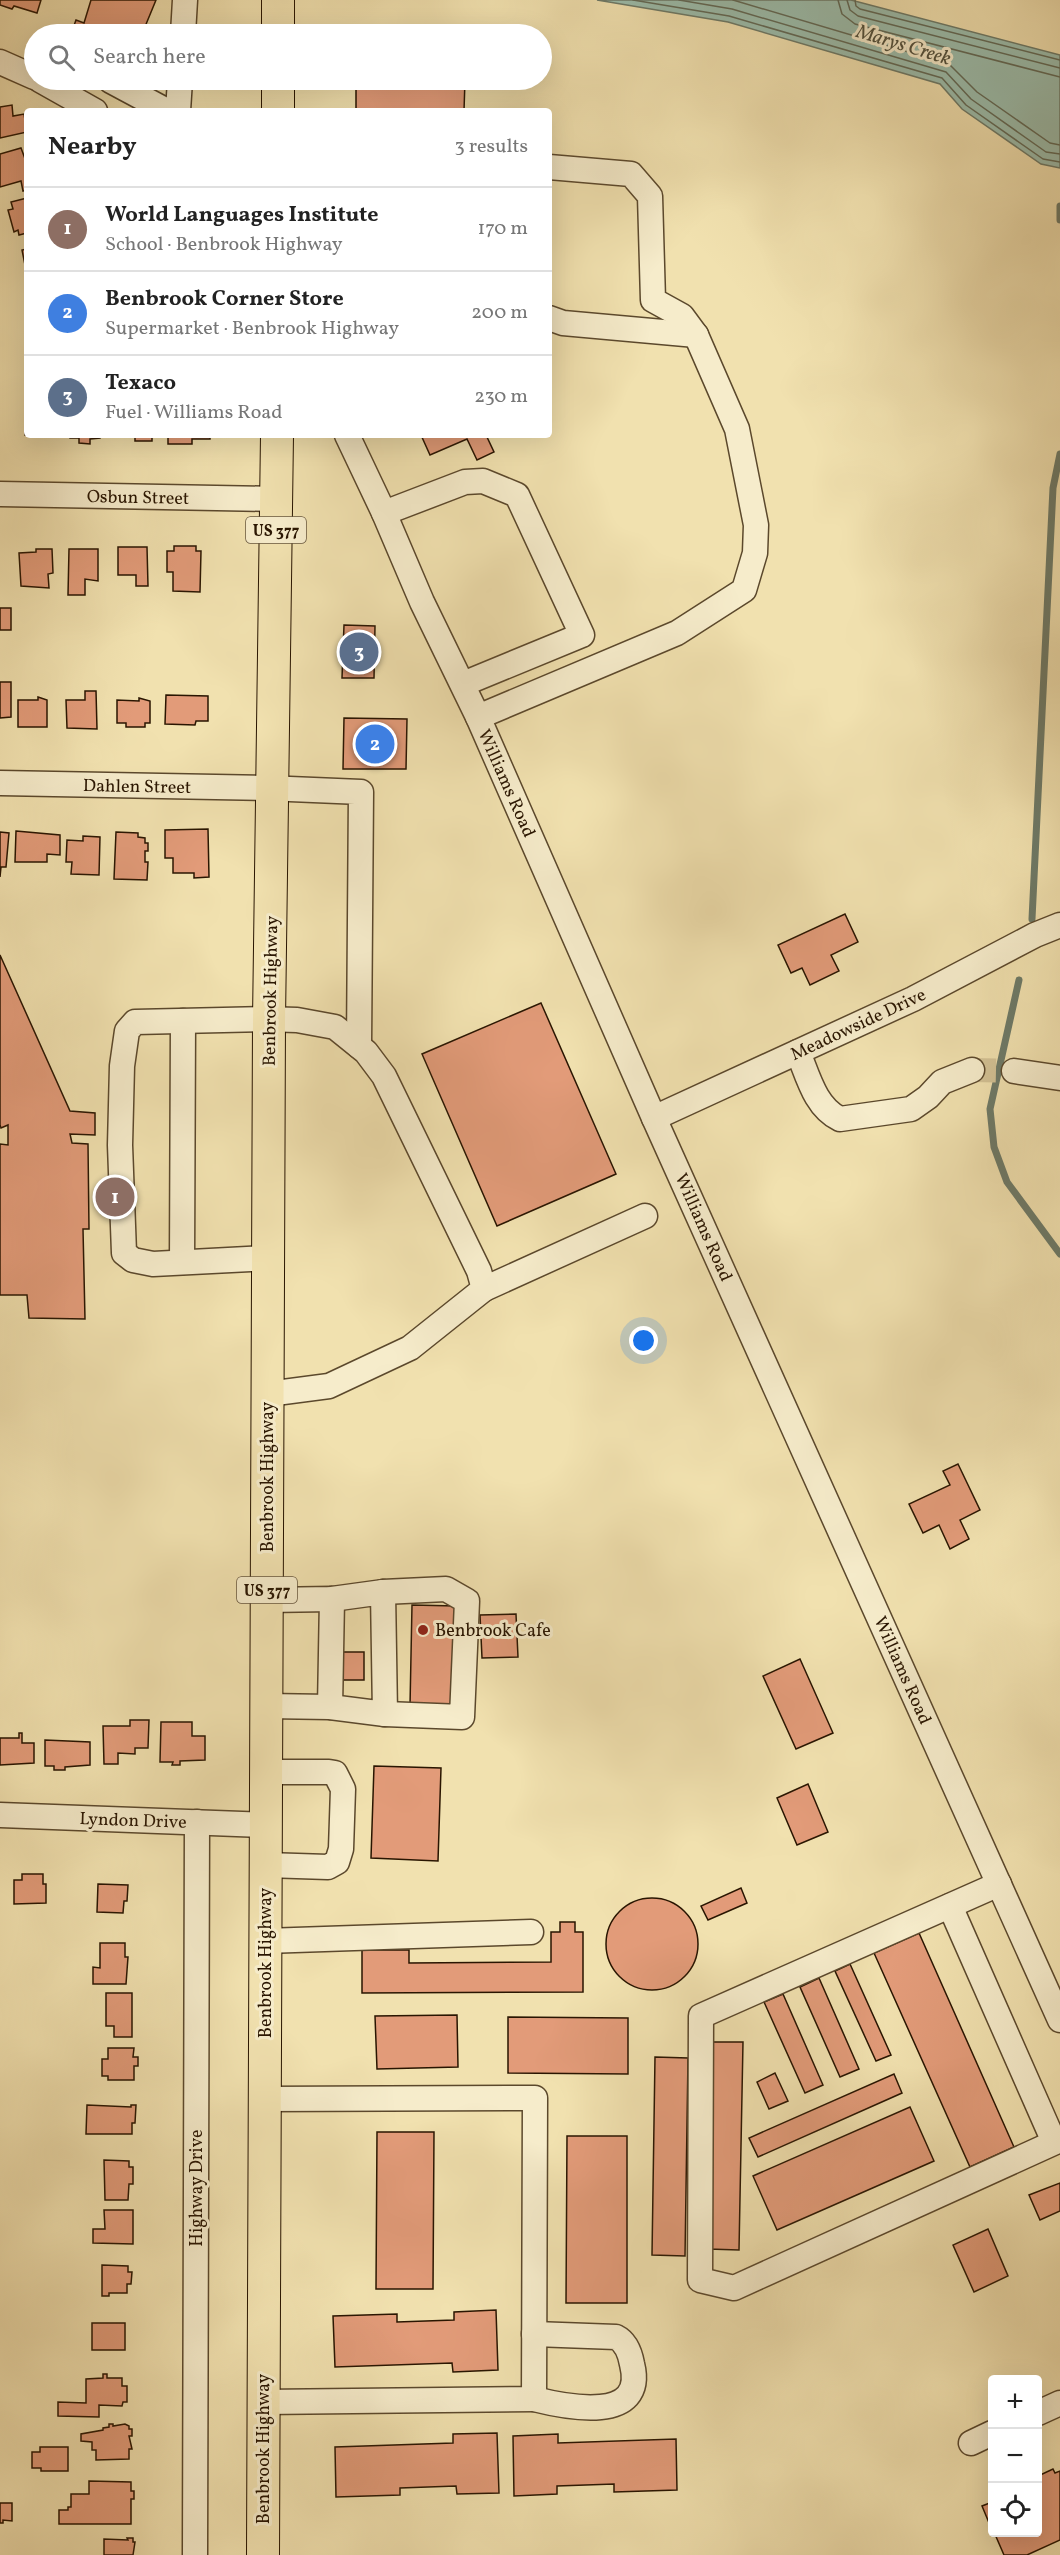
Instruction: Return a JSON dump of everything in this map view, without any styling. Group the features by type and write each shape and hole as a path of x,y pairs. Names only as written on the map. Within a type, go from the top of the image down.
{"main road":[{"path":"278,0 278,24"},
{"path":"278,90 278,108"},
{"name":"Benbrook Highway","path":"263,2555 268,1394 267,1019 273,788 277,438"}],"street":[{"path":"184,24 185,0"},
{"path":"0,62 24,73"},
{"path":"58,90 90,108"},
{"path":"128,90 161,108"},
{"path":"178,108 179,90"},
{"path":"478,717 677,633 744,590 755,553 756,525 737,429 696,335 682,316 653,300 650,195 631,174 552,168"},
{"path":"552,319 563,323 696,335"},
{"name":"Williams Road","path":"348,438 422,602 478,717 654,1118 1060,2020"},
{"path":"384,513 465,482 483,481 517,495 582,635 463,684"},
{"name":"Osbun Street","path":"0,494 276,499"},
{"name":"Dahlen Street","path":"0,783 273,788 361,792 358,1047"},
{"name":"Meadowside Drive","path":"654,1118 913,999 1035,935 1060,925"},
{"path":"268,1258 143,1262 133,1260 124,1253 120,1145 122,1066 127,1030 135,1022 267,1019 297,1020 335,1027 366,1053 384,1076 479,1271 484,1289"},
{"path":"182,1262 183,1021"},
{"path":"798,1052 820,1103 830,1114 840,1119 911,1109 928,1097 942,1082 972,1070"},
{"path":"1014,1071 1060,1078"},
{"path":"268,1394 329,1386 410,1348 484,1289 645,1216"},
{"path":"267,1600 332,1599 383,1592 446,1589 466,1601 462,1717 385,1714 330,1707 267,1706"},
{"path":"383,1592 385,1714"},
{"path":"330,1707 332,1599"},
{"path":"266,1772 335,1773 343,1789 341,1850 337,1862 328,1867 266,1865"},
{"name":"Lyndon Drive","path":"0,1815 266,1825"},
{"name":"Highway Drive","path":"195,2555 197,1822"},
{"path":"950,1906 1057,2141 734,2288 700,2280 702,2016 999,1884"},
{"path":"265,1941 531,1932"},
{"path":"265,2099 535,2098 534,2399"},
{"path":"264,2402 534,2399 555,2404 602,2408 623,2401 629,2393 634,2373 628,2350 616,2337 534,2334"},
{"path":"1042,2411 1060,2403"}],"water":[{"name":"Marys Creek","path":"597,0 851,0 1060,55 1060,168 1041,164 962,109 940,84 728,22"}],"building":[{"path":"0,0 41,0 37,13 14,6 12,9 0,5"},
{"path":"91,0 156,0 146,24 75,24 76,20 84,23"},
{"path":"356,90 465,90 464,108 356,108"},
{"path":"12,105 13,116 24,114 24,133 0,138 0,107"},
{"path":"21,148 24,156 24,191 21,181 0,187 0,154"},
{"path":"24,199 24,234 19,235 18,230 14,232 8,210 13,209 11,202"},
{"path":"79,438 100,438 90,439 90,444 79,443"},
{"path":"135,438 152,438 152,441 135,441"},
{"path":"168,438 210,438 192,439 192,444 168,444"},
{"path":"422,438 487,438 494,452 477,460 467,439 430,455"},
{"path":"174,546 196,546 196,551 201,551 200,592 173,591 173,572 167,572 167,551 174,551"},
{"path":"118,547 147,547 148,586 136,586 136,575 118,575"},
{"path":"36,549 52,549 53,573 48,574 49,588 21,586 19,553 36,552"},
{"path":"69,549 98,549 98,581 85,579 85,595 68,595"},
{"path":"0,608 11,608 11,630 0,630"},
{"path":"344,625 375,626 374,678 342,678"},
{"path":"0,682 11,682 11,717 0,718"},
{"path":"85,691 96,691 97,729 67,728 66,700 85,700"},
{"path":"166,695 208,696 208,721 196,721 195,725 165,724"},
{"path":"38,697 47,700 47,727 18,727 18,700 38,700"},
{"path":"139,698 150,701 150,723 145,723 145,727 126,727 126,723 117,723 117,700 139,701"},
{"path":"344,718 407,719 406,769 343,769"},
{"path":"208,829 209,877 194,878 194,873 173,873 173,858 165,858 165,830"},
{"path":"16,831 60,835 60,855 47,854 47,862 15,862"},
{"path":"0,832 9,833 6,867 1,867 0,877"},
{"path":"116,832 138,833 138,837 145,838 145,843 148,843 148,851 145,851 145,862 148,862 147,880 114,879"},
{"path":"83,836 100,837 99,875 71,874 72,862 66,862 67,840 83,841"},
{"path":"845,914 858,942 831,955 839,971 810,985 802,968 791,973 778,945"},
{"path":"0,955 70,1111 95,1113 95,1135 70,1134 72,1143 88,1144 89,1229 83,1229 85,1319 29,1318 27,1295 0,1295 0,1144 8,1145 8,1125 1,1128 0,1125"},
{"path":"541,1003 616,1174 497,1226 422,1054"},
{"path":"958,1464 980,1510 960,1520 969,1539 950,1549 939,1525 923,1533 909,1504 950,1485 943,1471"},
{"path":"412,1605 456,1606 454,1707 410,1706"},
{"path":"516,1614 518,1657 482,1658 480,1615"},
{"path":"340,1652 364,1652 364,1680 341,1680"},
{"path":"800,1659 833,1733 796,1749 763,1676"},
{"path":"130,1720 149,1720 148,1748 135,1748 135,1754 118,1753 118,1764 104,1764 103,1726 130,1726"},
{"path":"161,1722 192,1722 192,1736 205,1736 205,1760 180,1761 180,1765 172,1765 173,1762 160,1762"},
{"path":"19,1733 22,1733 22,1743 34,1743 34,1763 0,1765 0,1738 19,1738"},
{"path":"45,1740 90,1742 90,1765 65,1767 65,1770 54,1770 54,1766 45,1766"},
{"path":"374,1766 441,1768 438,1861 371,1858"},
{"path":"808,1784 828,1832 797,1845 777,1798"},
{"path":"22,1874 43,1874 43,1884 46,1884 46,1903 14,1904 14,1880 22,1880"},
{"path":"98,1884 128,1885 127,1901 124,1901 123,1913 97,1912"},
{"path":"741,1888 747,1903 708,1920 701,1906"},
{"path":"652,1898 669,1902 684,1912 694,1927 698,1944 694,1961 684,1976 669,1986 652,1990 635,1986 620,1976 610,1961 606,1944 610,1927 620,1912 635,1902"},
{"path":"560,1922 575,1922 575,1932 583,1932 583,1992 362,1993 362,1950 409,1950 409,1963 551,1962 551,1932 560,1932"},
{"path":"919,1933 1014,2147 970,2167 874,1953"},
{"path":"100,1943 125,1943 125,1957 128,1957 126,1984 93,1984 93,1967 100,1968"},
{"path":"850,1964 891,2055 876,2061 835,1971"},
{"path":"819,1978 859,2069 840,2077 800,1987"},
{"path":"106,1993 132,1993 132,2037 114,2037 114,2026 106,2026"},
{"path":"783,1994 823,2085 805,2093 764,2002"},
{"path":"457,2015 458,2067 377,2069 375,2016"},
{"path":"508,2017 628,2018 628,2074 508,2073"},
{"path":"712,2042 743,2042 739,2250 708,2249"},
{"path":"108,2048 134,2048 133,2057 138,2057 138,2066 134,2066 134,2080 108,2080 108,2076 102,2076 102,2059 108,2059"},
{"path":"655,2057 688,2058 685,2256 652,2255"},
{"path":"775,2073 788,2101 769,2109 757,2082"},
{"path":"894,2074 902,2093 758,2157 749,2138"},
{"path":"87,2105 131,2107 131,2105 136,2105 132,2134 86,2134"},
{"path":"910,2107 934,2161 777,2230 753,2176"},
{"path":"377,2132 434,2132 433,2289 376,2289"},
{"path":"567,2136 627,2136 627,2303 566,2303"},
{"path":"104,2160 129,2161 129,2167 133,2167 133,2184 129,2184 128,2200 105,2200"},
{"path":"1060,2183 1060,2211 1040,2220 1029,2195"},
{"path":"104,2210 133,2210 133,2244 93,2243 93,2229 105,2229"},
{"path":"988,2229 1008,2276 974,2292 953,2245"},
{"path":"102,2265 128,2266 128,2272 132,2272 131,2284 127,2284 127,2293 109,2293 109,2296 102,2296"},
{"path":"496,2310 498,2370 453,2372 452,2363 335,2367 333,2316 397,2314 397,2322 454,2320 454,2312"},
{"path":"92,2323 125,2323 125,2350 92,2350"},
{"path":"103,2374 107,2374 107,2378 122,2378 122,2386 127,2386 127,2402 123,2402 122,2406 99,2405 99,2417 58,2416 58,2402 86,2403 86,2379 103,2378"},
{"path":"109,2424 113,2426 125,2424 132,2429 132,2436 129,2436 132,2449 129,2449 129,2459 96,2460 96,2450 92,2450 92,2442 81,2441 81,2434 103,2430 109,2427"},
{"path":"497,2433 499,2493 457,2494 456,2486 400,2488 400,2495 336,2497 335,2447 453,2443 453,2434"},
{"path":"558,2434 558,2443 676,2439 677,2490 614,2492 614,2484 557,2486 557,2494 514,2496 513,2436"},
{"path":"40,2447 68,2447 68,2471 41,2471 41,2468 32,2468 32,2452 40,2452"},
{"path":"1053,2469 1055,2473 1060,2471 1060,2540 1027,2555 1004,2555 996,2537 1042,2537 1042,2474"},
{"path":"89,2481 131,2482 134,2499 131,2499 131,2524 59,2524 59,2510 68,2510 68,2507 71,2507 71,2494 89,2494"},
{"path":"0,2503 12,2503 12,2521 3,2520 3,2523 0,2523"},
{"path":"988,2504 988,2520 982,2506"},
{"path":"127,2538 133,2538 135,2542 133,2555 104,2555 104,2539 128,2540"}],"waterway":[{"path":"1060,206 1060,220"},
{"path":"1032,919 1053,488 1060,454"},
{"path":"1019,980 990,1109 994,1147 1007,1182 1060,1254"}],"tunnel":[{"path":"972,1070 1014,1071"}],"place":[{"name":"Texaco","path":"359,652"},
{"name":"Benbrook Corner Store","path":"375,744"},
{"name":"World Languages Institute","path":"115,1197"},
{"name":"Benbrook Cafe","path":"423,1630"}]}
